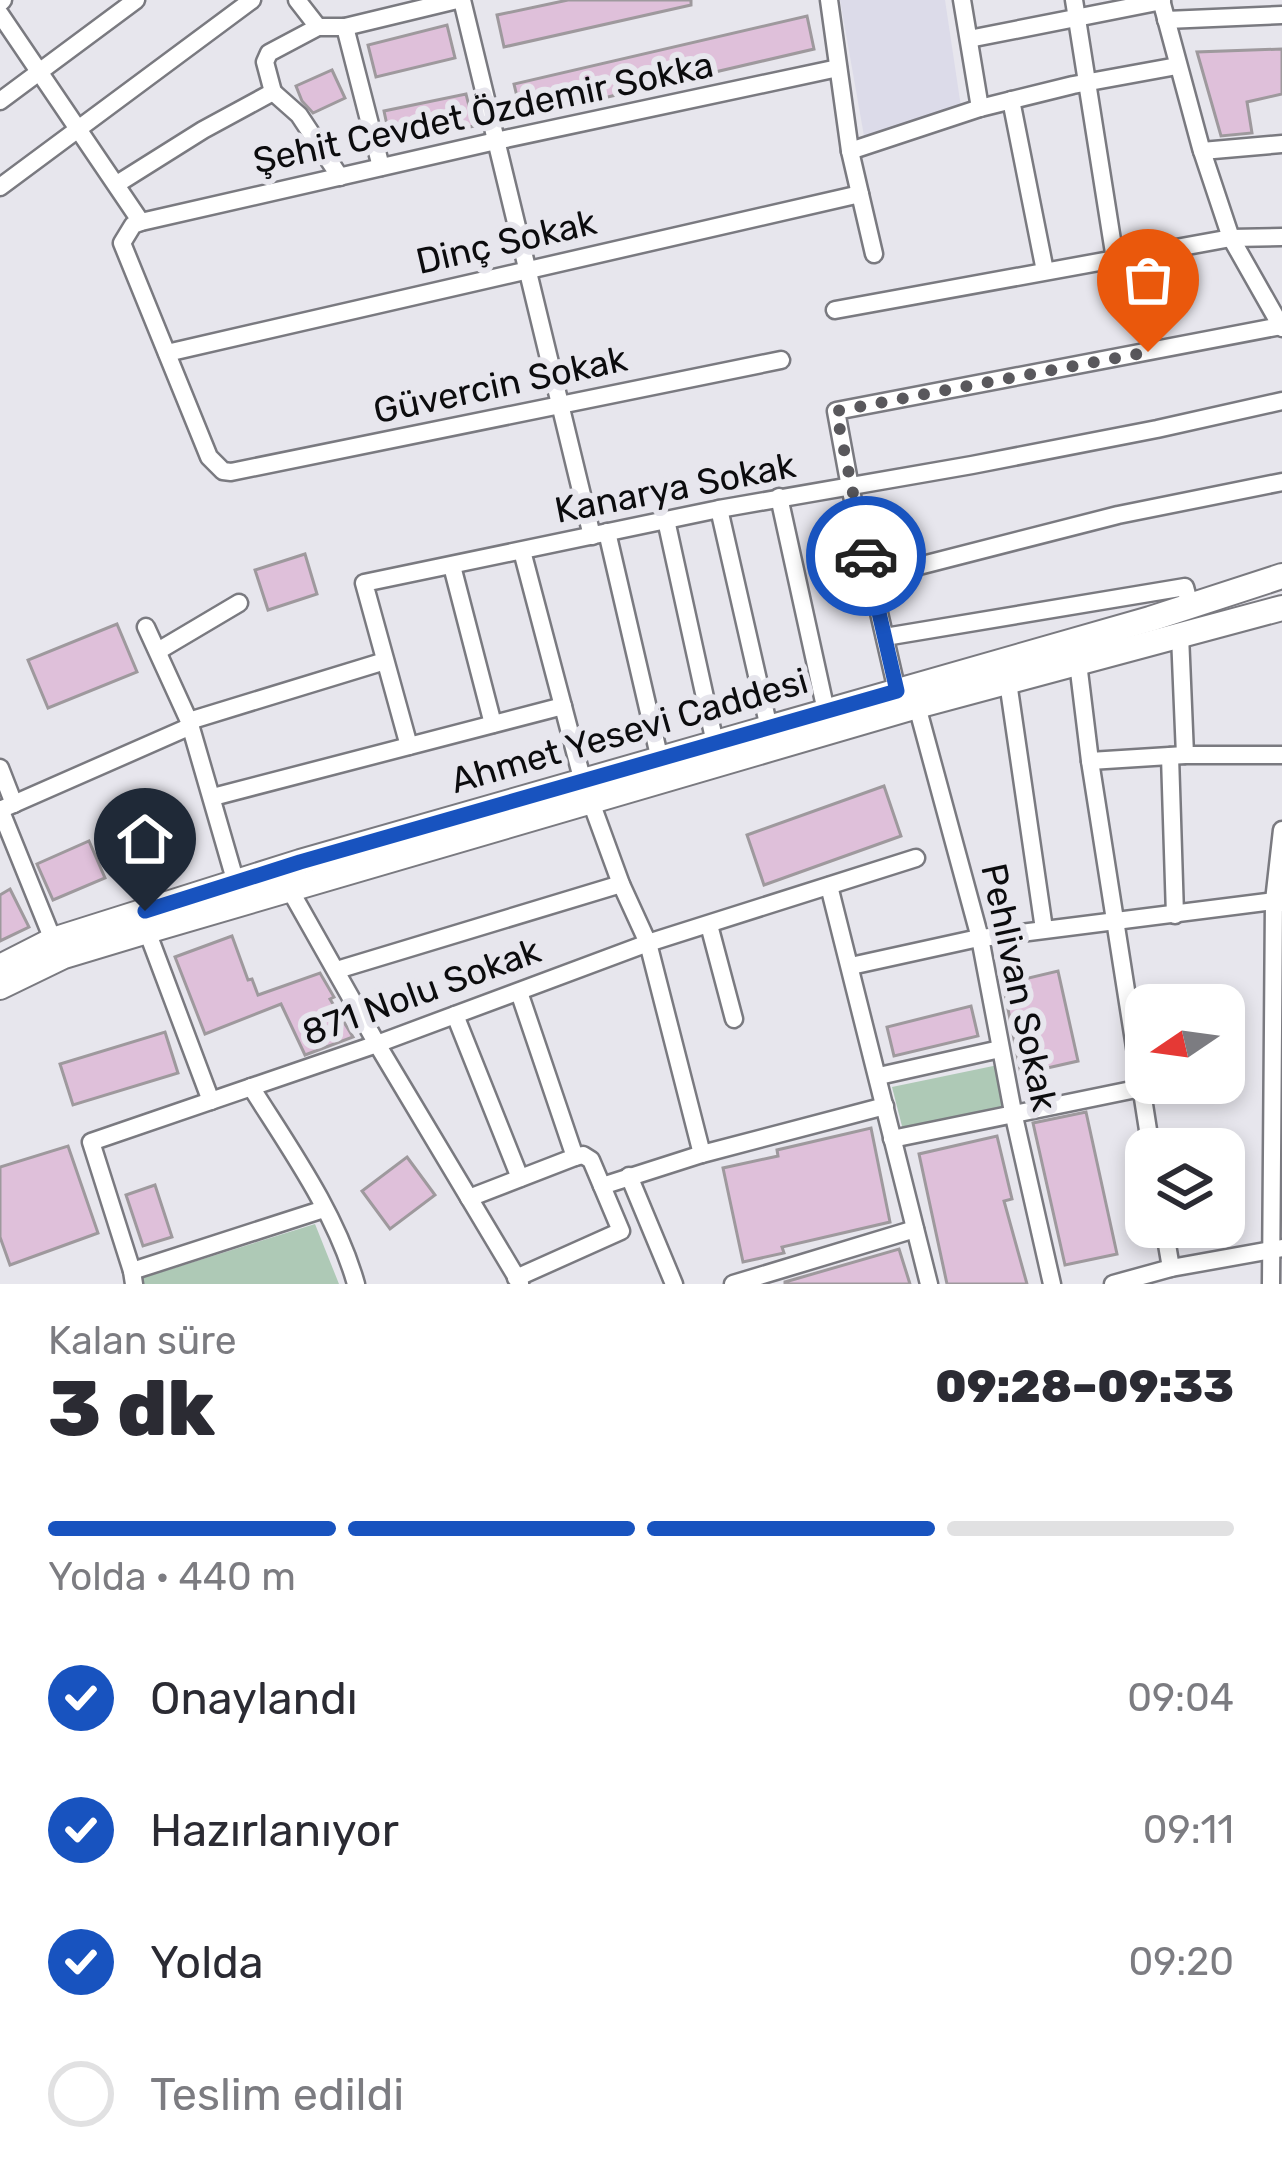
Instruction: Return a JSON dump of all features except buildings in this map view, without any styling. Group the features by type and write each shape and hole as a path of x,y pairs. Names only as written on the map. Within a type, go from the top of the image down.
{"main road":[{"name":"Ahmet Yesevi Caddesi","path":"0,987 64,956 290,890 587,792 659,760 715,743 826,711 1008,682 1188,596 1282,575"},
{"name":"Ahmet Yesevi Caddesi","path":"0,967 53,940 236,883 587,792 1079,650 1180,635 1282,608"}],"street":[{"path":"0,100 136,0"},
{"path":"0,187 252,0"},
{"path":"297,0 318,27"},
{"path":"340,177 298,116 273,92 265,62 269,52 318,27 345,27 460,0 560,405 659,760"},
{"path":"829,0 850,151 874,254"},
{"path":"962,0 980,108"},
{"path":"969,39 1075,9 1161,0 1231,238 1279,319"},
{"path":"1075,9 1115,259"},
{"path":"0,14 142,222 133,226 122,243 167,353"},
{"path":"1166,20 1282,15"},
{"path":"345,27 381,167"},
{"path":"850,151 980,108 1177,66"},
{"name":"Şehit Cevdet Özdemir Sokka","path":"142,222 838,68"},
{"path":"117,184 273,92"},
{"path":"1011,100 1045,271"},
{"path":"1202,151 1282,144"},
{"name":"Dinç Sokak","path":"167,353 860,194"},
{"path":"835,310 1231,238 1282,237"},
{"name":"Pehlivan Sokak","path":"1052,1284 980,938 885,638 836,411 1279,319"},
{"name":"Güvercin Sokak","path":"167,353 209,457 223,471 231,472 781,360"},
{"name":"Kanarya Sokak","path":"385,662 364,583 719,508 850,488 1282,401"},
{"path":"907,569 1118,515 1282,482"},
{"path":"779,497 826,711"},
{"path":"719,508 769,728"},
{"path":"666,520 715,743"},
{"path":"522,551 587,792 648,943 702,1154"},
{"path":"452,566 493,724"},
{"path":"885,638 1070,606 1188,596"},
{"path":"158,651 238,603"},
{"path":"1070,606 1125,986"},
{"path":"146,627 190,723 236,883"},
{"path":"1174,915 1180,635"},
{"path":"5,808 190,723 385,662 409,746"},
{"path":"1008,682 1044,929"},
{"path":"213,797 563,706"},
{"path":"1090,761 1282,755"},
{"path":"0,769 5,808 53,940"},
{"path":"1271,1284 1277,1249 1282,830"},
{"name":"871 Nolu Sokak","path":"133,1277 91,1142 377,1044 648,943 916,858"},
{"path":"337,970 621,884"},
{"path":"829,886 929,1284"},
{"path":"290,890 518,1281 646,1220"},
{"path":"851,966 980,938 1278,902"},
{"path":"709,926 734,1019"},
{"path":"147,931 211,1101"},
{"path":"519,992 575,1156"},
{"path":"455,1015 520,1178"},
{"path":"878,1076 1000,1049"},
{"path":"251,1087 348,1254 356,1284"},
{"path":"892,1138 1125,1091"},
{"path":"602,1186 885,1106"},
{"path":"469,1198 583,1155 591,1160 621,1231"},
{"path":"629,1176 674,1284"},
{"path":"133,1277 324,1209"},
{"path":"733,1284 915,1229"},
{"path":"1168,1248 1171,1268"},
{"path":"1113,1284 1277,1249"}],"shaded area":[{"path":"840,0 945,0 961,107 864,136"}],"green space":[{"path":"998,1065 1006,1109 903,1130 892,1087"},
{"path":"315,1224 339,1284 143,1284 142,1278"}],"way so far":[{"path":"866,556 836,411 1148,352"}],"route":[{"path":"145,911 897,691 866,556"}]}
